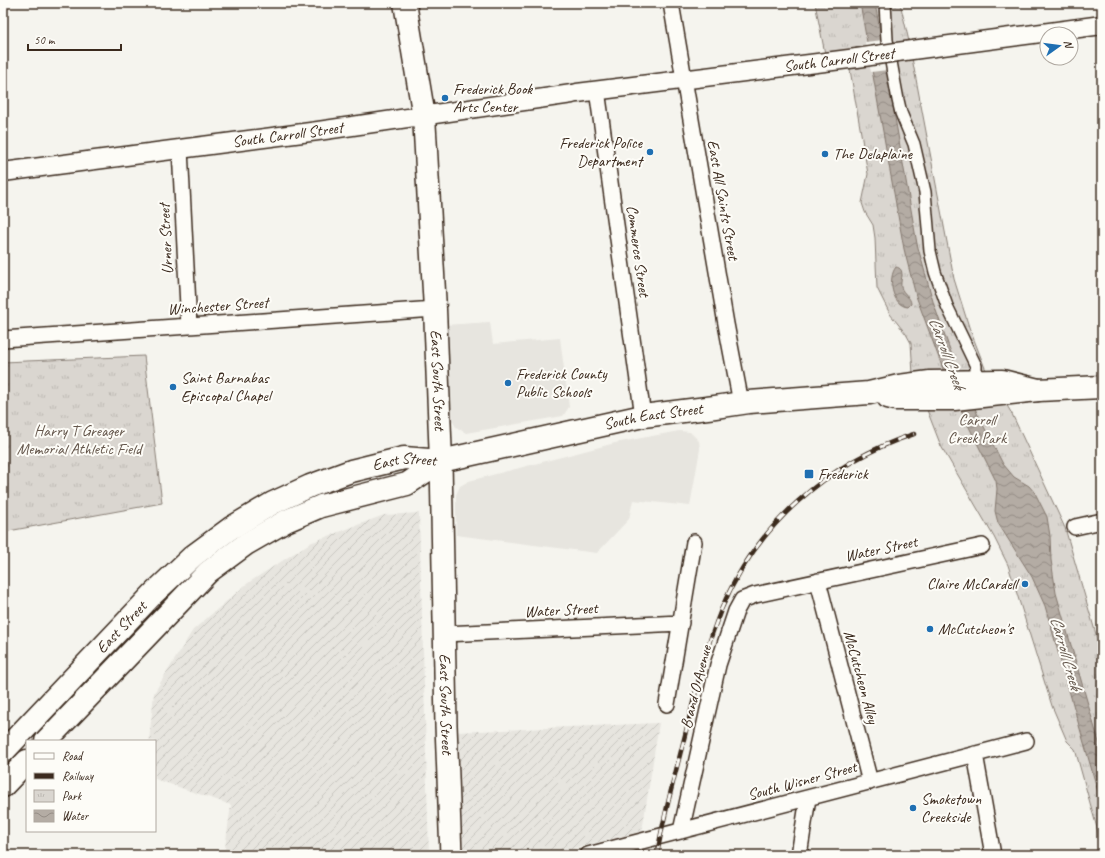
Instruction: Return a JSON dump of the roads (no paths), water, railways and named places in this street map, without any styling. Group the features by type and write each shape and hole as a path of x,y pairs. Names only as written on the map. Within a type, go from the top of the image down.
{"main road":[{"name":"East South Street","path":"405,3 424,116 435,309 441,461 444,634 451,855"},
{"name":"South East Street","path":"441,461 643,416 741,403 869,394 896,399 964,386 1002,381 1038,390 1102,387"},
{"name":"East Street","path":"3,752 154,593 193,556 231,528 273,503 310,486 351,471 404,458 441,461"},
{"name":"East Street","path":"47,740 208,572 246,544 286,521 320,506 407,484 441,461"},
{"path":"3,786 26,762"}],"street":[{"name":"East All Saints Street","path":"671,3 741,403"},
{"path":"885,3 887,40 898,100 901,113 914,144 922,177 925,192 930,250 935,272 947,306 976,366 964,386"},
{"name":"South Carroll Street","path":"3,172 424,116 574,93 857,58 1102,25"},
{"name":"Commerce Street","path":"597,90 643,416"},
{"name":"Urner Street","path":"180,149 189,326"},
{"name":"Winchester Street","path":"3,339 435,309"},
{"path":"1075,527 1102,521"},
{"name":"B and O Avenue","path":"667,704 694,542"},
{"name":"Water Street","path":"788,587 982,546"},
{"name":"McCutcheon Alley","path":"818,581 870,782"},
{"name":"B and O Avenue","path":"681,831 718,665 736,611 742,600 755,595 788,587"},
{"name":"Water Street","path":"444,634 680,623"},
{"name":"South Wisner Street","path":"588,855 1026,741"},
{"path":"975,754 993,855"},
{"path":"799,855 808,798"}],"water":[{"name":"Carroll Creek","path":"860,3 875,3 917,244 934,305 953,358 977,413 1003,464 1014,477 1029,486 1035,493 1047,517 1056,593 1102,753 1102,806 1045,606 1032,577 998,523 995,511 997,489 996,481 965,419 943,369 916,296 904,249"},
{"path":"896,267 902,272 901,287 911,302 908,307 898,302 893,291 892,278"}],"railway":[{"path":"657,855 697,685 715,625 736,579 754,551 775,525 798,501 824,480 852,462 882,446 914,434"}],"place":[{"name":"Frederick Book Arts Center","path":"445,98"},
{"name":"Frederick Police Department","path":"650,152"},
{"name":"The Delaplaine","path":"825,154"},
{"name":"Frederick County Public Schools","path":"508,383"},
{"name":"Saint Barnabas Episcopal Chapel","path":"173,387"},
{"name":"Frederick","path":"809,474"},
{"name":"Claire McCardell","path":"1025,584"},
{"name":"McCutcheon's","path":"930,629"},
{"name":"Smoketown Creekside","path":"913,808"}],"park label":[{"name":"Carroll Creek Park","path":"977,429"},
{"name":"Harry T Greager Memorial Athletic Field","path":"79,440"}]}
